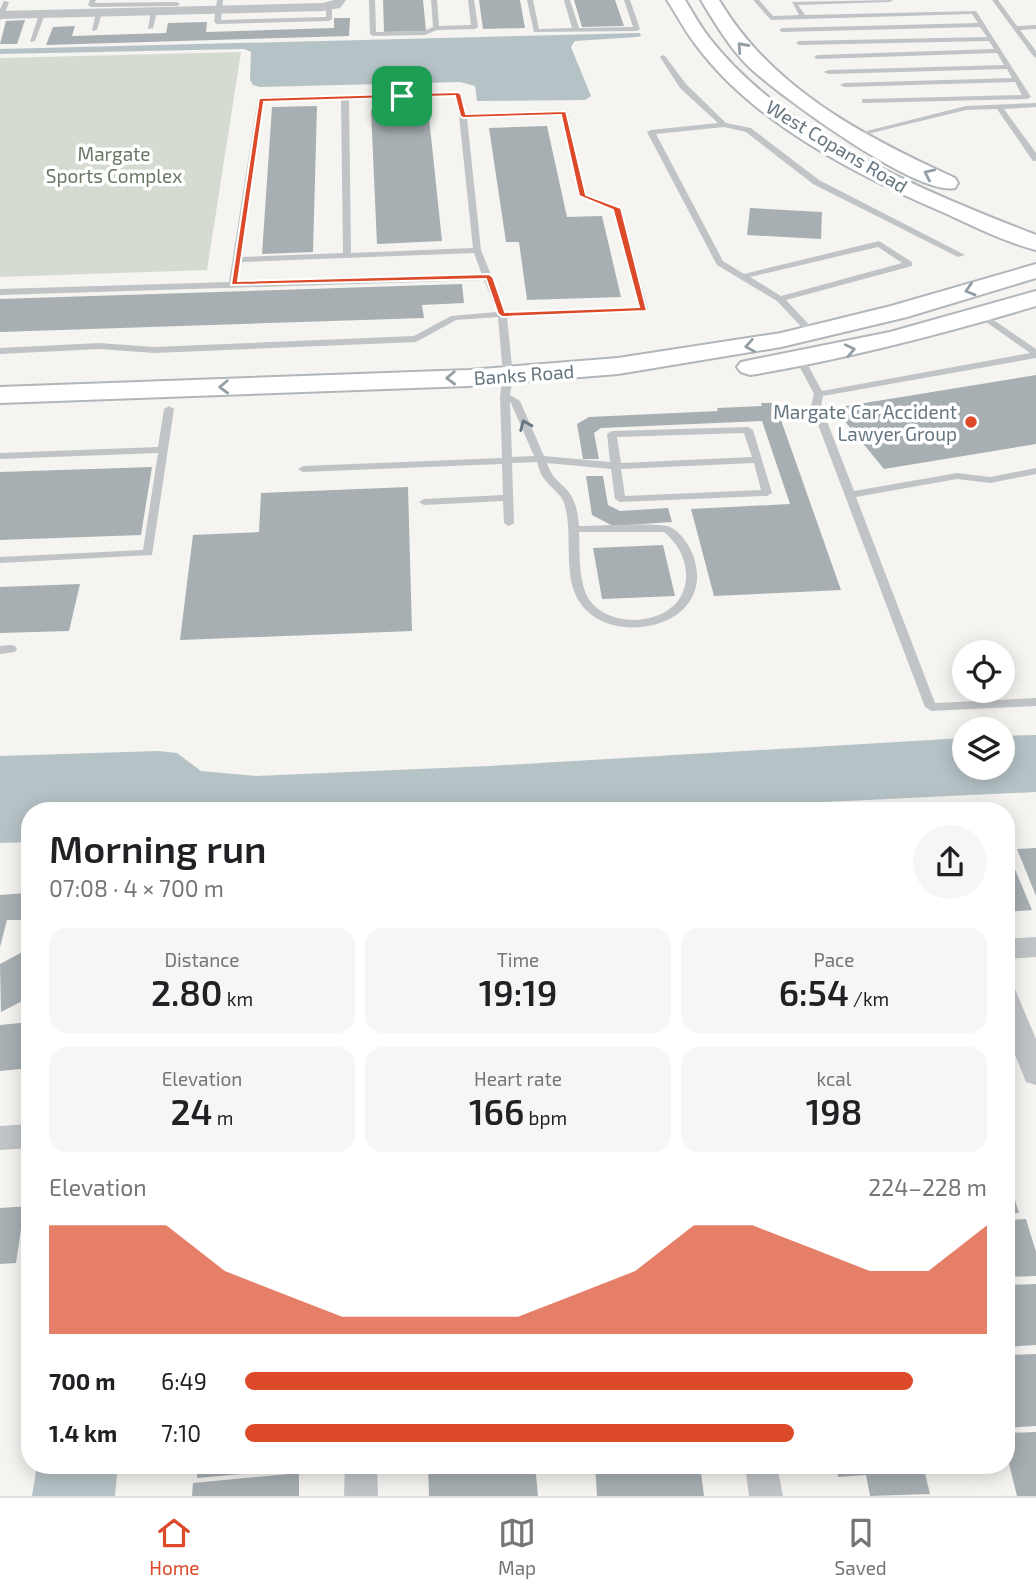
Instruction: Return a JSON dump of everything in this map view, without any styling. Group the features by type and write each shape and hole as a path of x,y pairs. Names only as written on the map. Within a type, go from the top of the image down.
{"street":[{"path":"42,14 47,0"},
{"name":"West Copans Road","path":"676,0 700,41 722,66 788,121 894,183 1036,243"},
{"name":"West Copans Road","path":"709,0 723,24 755,62 817,112 923,172 970,193"},
{"path":"3,9 42,14 154,11 177,5 335,4"},
{"path":"999,229 1027,255 1029,273"},
{"name":"Banks Road","path":"0,395 507,386 812,333 898,312 1029,273"},
{"name":"Banks Road","path":"0,415 169,409 694,376 801,360 911,335 1036,298"},
{"path":"1015,948 1036,947"},
{"path":"1015,1019 1036,1074"},
{"path":"0,1138 21,1137"},
{"path":"361,1474 361,1496"},
{"path":"762,1474 766,1496"}],"lane":[{"path":"93,0 91,5 177,5"},
{"path":"372,0 373,34 425,33 436,28 475,27 471,0"},
{"path":"434,0 436,28"},
{"path":"530,0 536,31 637,29 627,0"},
{"path":"567,0 576,30"},
{"path":"756,0 771,19 974,12 1027,97 865,101"},
{"path":"803,17 794,3 890,0"},
{"path":"995,0 1035,54"},
{"path":"219,5 217,22 329,19 335,4"},
{"path":"150,28 154,11"},
{"path":"94,30 99,13"},
{"path":"32,41 42,14"},
{"path":"782,30 982,25"},
{"path":"1015,28 1036,27"},
{"path":"799,43 991,39"},
{"path":"1024,40 1036,40"},
{"path":"817,57 999,51"},
{"path":"663,57 683,86 724,125"},
{"path":"828,72 1009,67"},
{"path":"844,85 1017,80"},
{"path":"233,284 261,100 458,94 463,116 477,250 502,314 507,386 509,523"},
{"path":"345,98 347,256"},
{"path":"855,135 966,107 1036,105"},
{"path":"999,106 1036,159"},
{"path":"0,351 99,346 154,350 416,339 454,318 644,309 617,208 582,196 564,113 463,116"},
{"path":"812,333 780,299 720,263 651,132 724,125 748,130 816,182 961,255"},
{"path":"745,276 878,244 909,264 780,299"},
{"path":"238,260 477,250"},
{"path":"0,292 489,277"},
{"path":"982,315 1036,354"},
{"path":"819,394 1036,354"},
{"path":"801,360 819,394 816,406 931,707 1036,702"},
{"path":"507,386 548,479 562,488 568,498 574,529 574,561 580,594 596,613 609,620 639,621 662,618 678,611 691,597 694,576 687,549 677,537 666,530 574,529"},
{"path":"0,560 148,553 169,409"},
{"path":"748,430 767,493 620,499 617,466 612,435 748,430"},
{"path":"0,456 161,450"},
{"path":"303,469 541,459 617,466 758,460"},
{"path":"850,495 957,476 990,480 1036,471"},
{"path":"424,502 507,498"}],"green space":[{"name":"Margate Sports Complex","path":"241,52 207,270 0,277 0,58"}],"shaded area":[{"path":"640,33 641,36 636,37 575,41 571,47 591,96 585,100 477,101 475,86 460,82 260,87 253,85 250,80 251,52 244,49 0,54 0,49"},
{"path":"1036,735 1036,792 825,802 21,802 21,842 0,843 0,756 158,751 177,753 201,771 256,776 489,766 952,739 952,780 1015,780 1015,736"},
{"path":"36,1474 117,1474 115,1496 32,1496"}],"building":[{"path":"383,0 423,0 426,31 384,32"},
{"path":"479,0 520,0 525,28 483,29"},
{"path":"574,0 615,0 624,26 582,27"},
{"path":"334,18 350,18 349,36 46,45 53,27 75,26 72,36 166,33 168,23 207,22 206,32 334,28"},
{"path":"25,20 17,44 0,44 6,21"},
{"path":"317,106 313,252 262,254 272,107"},
{"path":"428,108 442,241 377,244 371,110"},
{"path":"547,126 567,217 602,216 621,297 527,300 519,242 506,242 489,128"},
{"path":"750,208 822,212 821,239 747,235"},
{"path":"462,284 464,303 422,305 424,318 0,332 0,299"},
{"path":"1036,375 1036,444 884,469 834,408"},
{"path":"761,403 775,403 841,590 714,596 691,509 790,504 762,421 601,428 594,433 599,459 583,459 577,424 589,417 718,411 717,408 762,406"},
{"path":"152,467 141,535 0,540 0,472"},
{"path":"586,476 603,476 608,505 620,511 668,508 672,522 613,526 592,515"},
{"path":"408,487 412,631 180,640 193,535 259,532 261,493"},
{"path":"663,545 675,596 602,599 593,548"},
{"path":"80,584 69,631 0,633 0,587"},
{"path":"1036,848 1036,896 1017,849"},
{"path":"1015,869 1032,910 1015,911"},
{"path":"21,893 21,920 7,920 0,947 0,895"},
{"path":"21,953 21,1002 1,1012 0,964"},
{"path":"21,1023 21,1069 0,1071 0,1025"},
{"path":"21,1207 16,1263 0,1264 0,1208"},
{"path":"1026,1219 1036,1252 1036,1276 1015,1277 1015,1220"},
{"path":"1036,1284 1036,1345 1015,1346 1015,1285"},
{"path":"1036,1354 1036,1426 1015,1427 1015,1355"},
{"path":"1036,1432 1036,1496 1017,1496 1012,1474 1015,1474 1015,1433"},
{"path":"197,1474 242,1474 197,1478"},
{"path":"299,1474 299,1496 192,1496 193,1483"},
{"path":"428,1474 536,1474 538,1496 429,1496"},
{"path":"596,1474 701,1474 704,1496 597,1496"},
{"path":"838,1474 925,1474 930,1494 870,1496 866,1475 838,1477"}],"place":[{"name":"Margate Car Accident Lawyer Group","path":"971,422"}],"route":[{"path":"458,94 463,116 564,113 582,196 617,208 644,309 502,314 489,277 233,284 261,100 402,96 458,94"}]}
